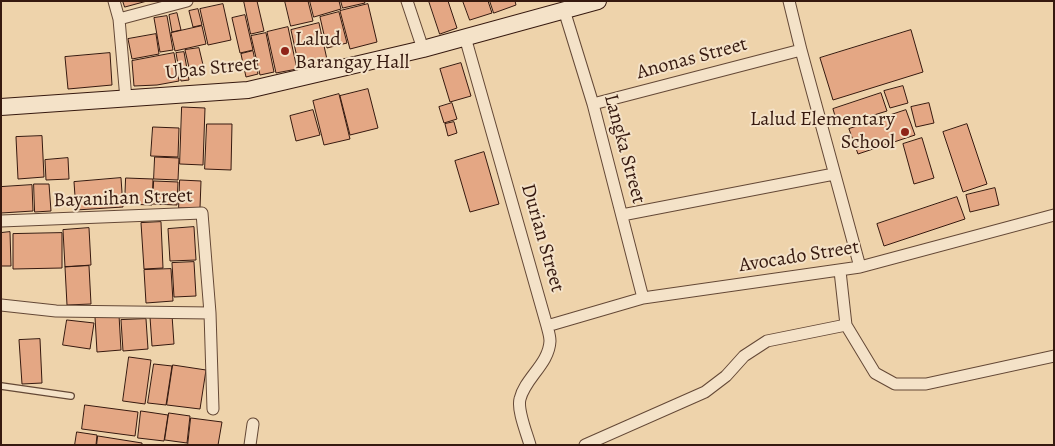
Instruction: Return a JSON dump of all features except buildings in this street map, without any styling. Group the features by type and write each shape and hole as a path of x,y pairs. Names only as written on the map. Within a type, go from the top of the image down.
{"street":[{"path":"114,1 119,19 126,99"},
{"path":"119,19 186,1"},
{"path":"406,1 424,49"},
{"name":"Ubas Street","path":"1,107 248,90 424,49 598,1"},
{"path":"790,1 801,50 860,268"},
{"name":"Langka Street","path":"564,10 593,104 643,298"},
{"name":"Durian Street","path":"465,37 550,341 546,358 527,384 520,400 522,417 530,445"},
{"name":"Anonas Street","path":"593,104 801,50"},
{"path":"622,215 834,174"},
{"name":"Bayanihan Street","path":"1,221 202,213 210,313 213,409"},
{"name":"Avocado Street","path":"547,326 643,298 860,268 1054,215"},
{"path":"840,271 846,325 875,372 895,384 926,384 1054,356"},
{"path":"1,305 56,311 210,313"},
{"path":"585,445 705,392 726,376 744,356 767,340 846,325"},
{"path":"250,445 253,424"}],"lane":[{"path":"1,386 71,396"}],"place":[{"name":"Lalud Barangay Hall","path":"285,51"},
{"name":"Lalud Elementary School","path":"905,132"}]}
